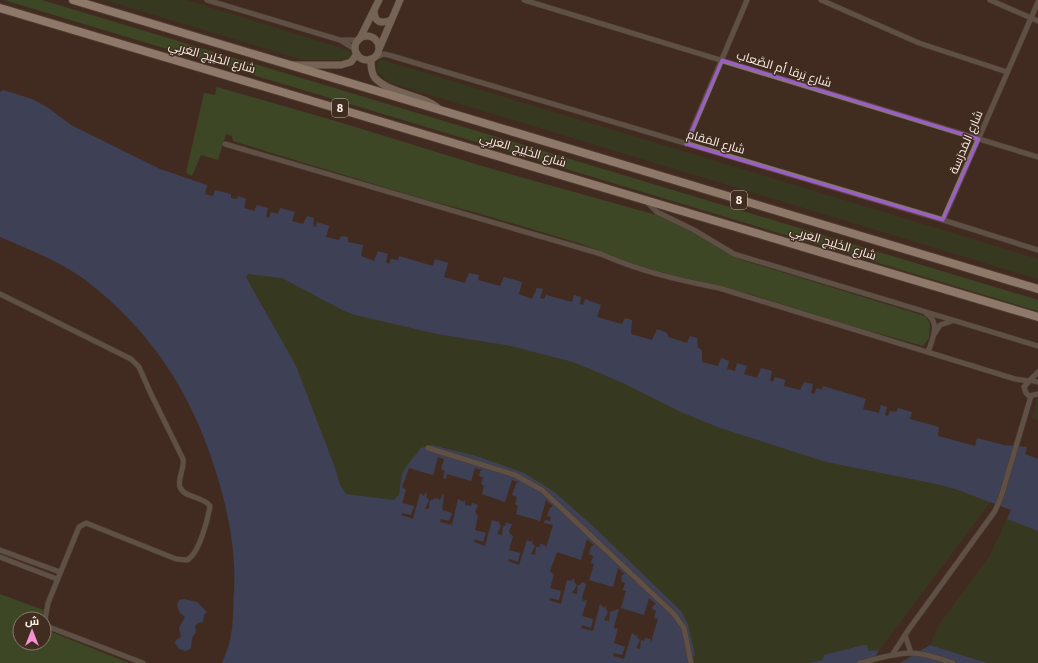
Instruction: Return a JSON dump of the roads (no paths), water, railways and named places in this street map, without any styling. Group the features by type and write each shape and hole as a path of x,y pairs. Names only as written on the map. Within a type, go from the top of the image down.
{"highway":[{"name":"شارع الخَلِيج العَربِي","path":"73,0 1038,289"},
{"name":"شارع الخَلِيج العَربِي","path":"0,8 1038,317"}],"main road":[{"path":"289,65 341,65 351,62 359,39 379,0"},
{"path":"400,0 380,48 374,58 372,73 389,86 430,103 441,111"},
{"path":"374,11 377,21 382,23 391,20"},
{"path":"359,39 366,36 373,37 377,41 380,48"},
{"path":"356,51 361,58 374,58"}],"street":[{"path":"207,0 340,40 356,51"},
{"name":"شارع بَرقا أم الصَّعاب","path":"524,0 1038,157"},
{"path":"686,144 747,0"},
{"path":"821,0 919,43 1007,72"},
{"path":"990,0 1038,21"},
{"name":"شارع المَدرَسة","path":"943,220 1038,2"},
{"path":"340,40 359,39"},
{"name":"شارع المَقام","path":"380,48 388,55 943,220 1038,250"},
{"name":"شارع المَقام","path":"374,58 388,55"},
{"path":"226,144 601,254 626,265 681,281 719,288 1015,379 1038,382"},
{"path":"644,199 657,212 694,230 734,254 1038,347"},
{"path":"0,294 131,359 139,367 183,459 184,464 180,488 185,493 204,500 210,506 209,514 195,554 187,560 176,559 86,523 79,527 57,579 44,616 47,625 143,663"},
{"path":"925,312 933,319 934,333"},
{"path":"928,352 934,333 940,325 953,321"},
{"path":"1024,389 1029,380 1038,372"},
{"path":"1015,379 1026,393 1031,396 1038,394"},
{"path":"892,655 995,511 1031,396"},
{"path":"428,448 515,475 542,490 674,614 684,628 691,663"},
{"path":"0,550 60,572"},
{"path":"0,557 57,579"},
{"path":"905,635 911,653"},
{"path":"860,663 892,655 911,653 925,655 953,663"}],"water":[{"path":"3,90 32,99 47,107 71,125 160,169 207,185 205,194 213,196 215,190 231,194 231,198 237,199 238,196 246,199 244,208 254,211 257,205 268,208 266,217 269,218 271,212 278,214 280,208 295,212 292,221 303,224 307,216 314,218 313,226 316,227 317,222 329,226 326,237 339,240 341,236 348,237 348,242 363,245 361,256 374,261 378,251 388,254 386,262 389,264 391,259 398,260 399,256 433,266 435,259 448,263 444,277 465,283 469,273 479,275 478,280 500,286 504,277 522,282 519,294 532,299 537,288 543,289 540,298 544,299 546,295 572,302 574,295 581,297 580,304 583,305 585,299 601,305 597,317 622,324 625,318 632,320 631,334 652,340 657,329 667,333 668,337 687,343 690,336 697,338 698,348 702,350 702,362 718,366 721,358 729,361 727,369 735,371 737,363 747,366 744,374 757,378 761,368 772,371 770,381 773,381 775,377 785,380 784,386 800,390 804,382 813,384 811,393 814,394 817,388 822,390 823,386 866,399 863,409 879,413 881,405 887,407 885,415 888,416 890,411 896,412 898,408 912,412 910,419 939,427 938,436 975,446 977,438 1004,445 1027,447 1025,454 1038,459 1038,531 1007,519 1011,510 958,490 936,484 826,462 720,428 683,413 623,383 573,362 511,346 437,334 355,315 344,311 282,278 248,274 246,277 296,366 335,468 340,485 346,494 394,500 399,494 402,474 406,467 421,448 432,445 476,456 524,473 553,491 594,527 681,611 688,624 695,655 691,657 692,663 222,663 229,644 232,628 234,565 232,538 220,485 199,425 170,370 152,345 132,322 109,300 84,279 64,267 0,237 0,92"},
{"path":"184,599 197,602 207,612 204,615 203,622 198,623 195,626 196,632 192,638 191,648 186,651 179,649 175,643 176,640 181,637 179,628 185,617 180,613 177,606 179,600"},
{"path":"867,645 869,651 879,650 872,663 809,663 823,660 824,655"},
{"path":"930,645 987,663 900,663"}]}
